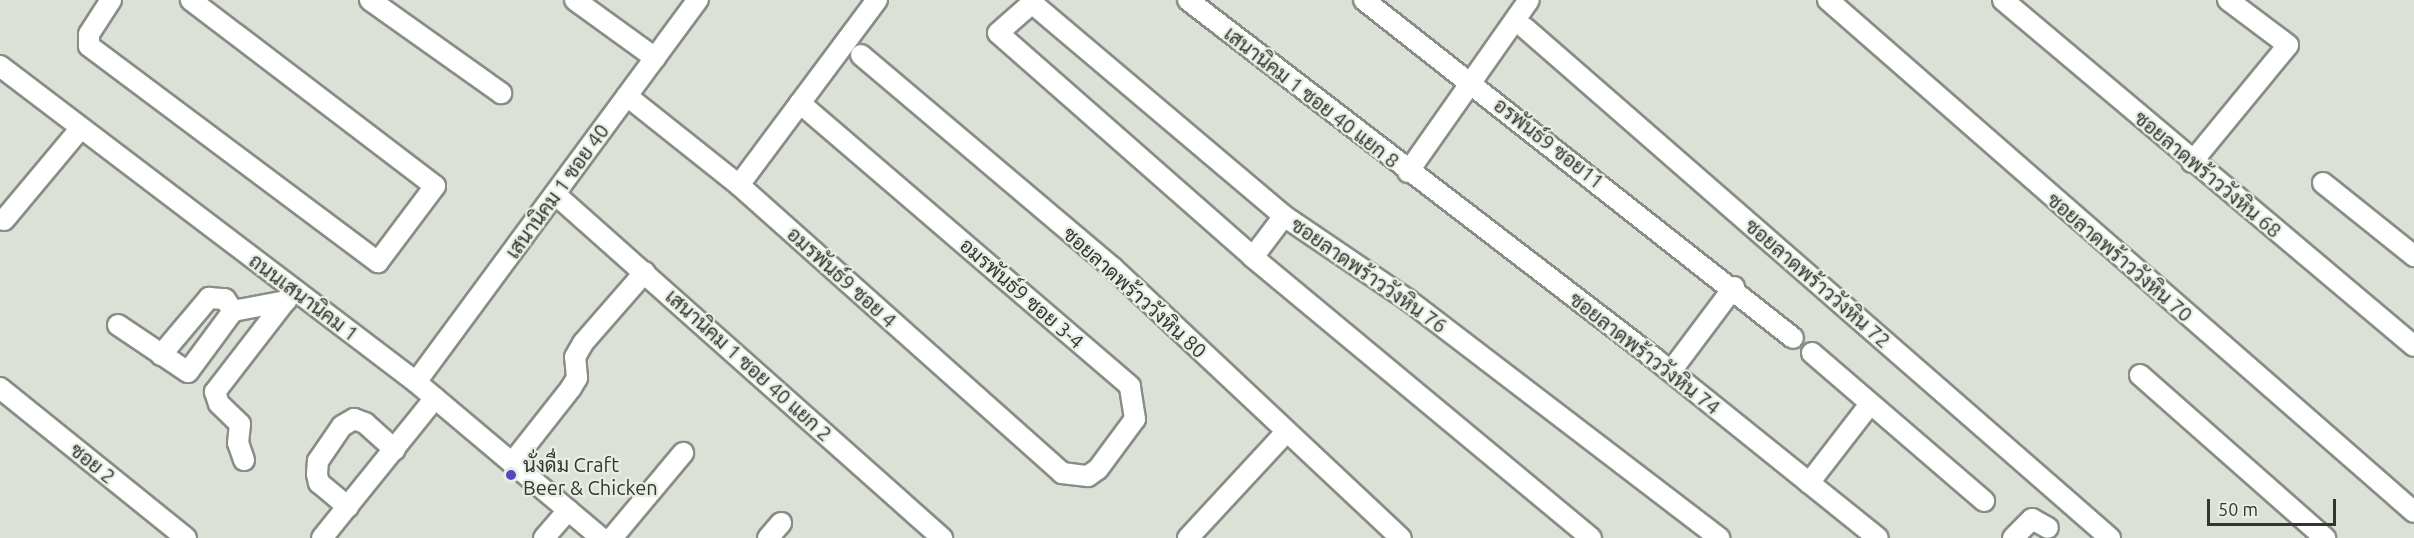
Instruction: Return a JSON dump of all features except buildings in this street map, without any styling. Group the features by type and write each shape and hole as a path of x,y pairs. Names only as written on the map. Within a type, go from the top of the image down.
{"street":[{"path":"111,0 89,34 89,46 378,262 435,186 191,0"},
{"path":"370,0 501,93"},
{"path":"574,0 655,58"},
{"name":"เสนานิคม 1 ซอย 40","path":"416,382 698,0"},
{"name":"เสนานิคม 1 ซอย 40 แยก 8","path":"1188,0 1408,172"},
{"name":"อรพันธ์9 ซอย11","path":"1364,0 1734,287 1793,338"},
{"path":"1408,172 1529,0"},
{"name":"ซอยลาดพร้าววังหิน 70","path":"1828,0 2414,512"},
{"name":"ซอยลาดพร้าววังหิน 68","path":"2002,0 2192,162 2414,346"},
{"path":"2192,162 2288,45 2228,0"},
{"name":"ซอยลาดพร้าววังหิน 76","path":"1252,256 998,36 1029,2 1284,216 1408,300 1719,538"},
{"path":"740,184 800,103 868,3"},
{"name":"ซอยลาดพร้าววังหิน 72","path":"1525,28 2110,538"},
{"name":"ซอยลาดพร้าววังหิน 80","path":"861,55 1112,267 1390,534"},
{"name":"ถนนเสนานิคม 1","path":"0,66 290,296 416,382 601,538"},
{"name":"อมรพันธ์9 ซอย 4","path":"627,96 740,184 1052,464"},
{"name":"อมรพันธ์9 ซอย 3-4","path":"800,103 1130,386 1135,419 1098,469 1075,477 1052,464"},
{"path":"4,220 81,128"},
{"name":"ซอยลาดพร้าววังหิน 74","path":"1408,172 1671,371 1878,538"},
{"path":"2323,183 2414,256"},
{"name":"เสนานิคม 1 ซอย 40 แยก 2","path":"555,194 942,538"},
{"path":"1284,216 1252,256 1591,538"},
{"path":"512,463 577,378 575,357 583,343 645,272"},
{"path":"1671,371 1734,287"},
{"path":"118,325 188,372 233,311 290,296"},
{"path":"243,460 240,424 219,404 215,392 290,296"},
{"path":"161,355 209,298 225,299 233,311"},
{"path":"1812,353 1984,501"},
{"path":"2140,375 2325,538"},
{"name":"ซอย 2","path":"0,388 186,538"},
{"path":"322,538 435,398"},
{"path":"1809,483 1870,404"},
{"path":"348,507 319,483 317,474 318,461 342,426 354,419 365,423 395,450"},
{"path":"1188,538 1286,432"},
{"path":"612,538 683,453"},
{"path":"544,538 568,510"},
{"path":"2013,538 2032,519 2048,528"},
{"path":"768,538 781,523"}],"place":[{"name":"นั่งดื่ม Craft Beer & Chicken","path":"511,475"}]}
